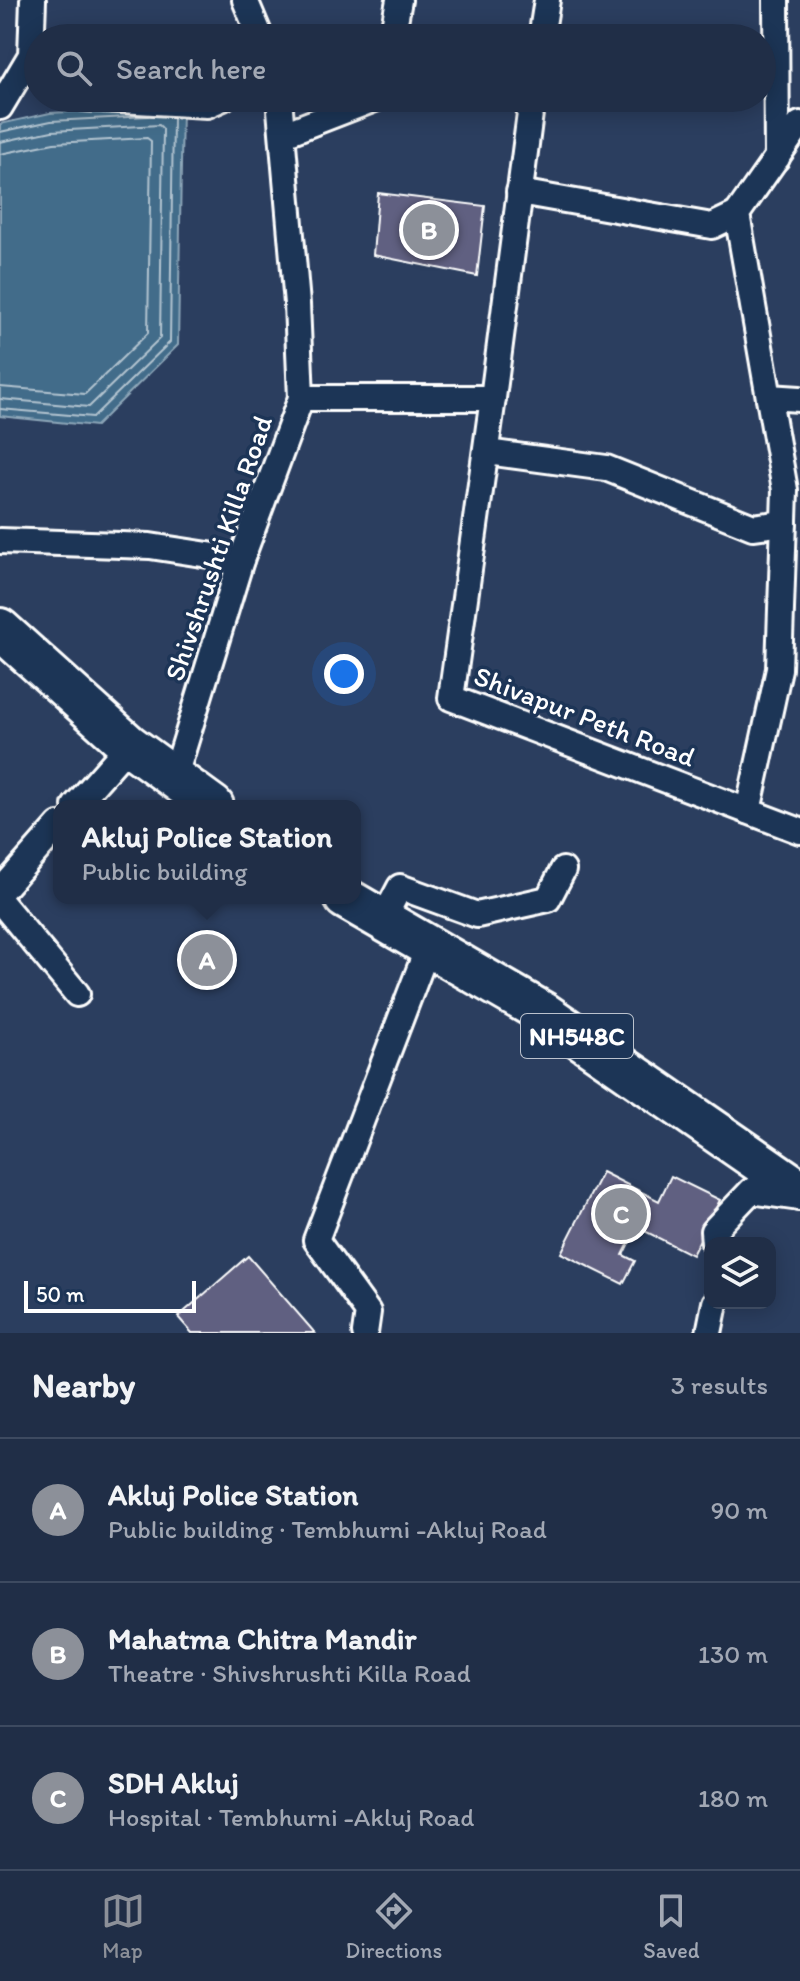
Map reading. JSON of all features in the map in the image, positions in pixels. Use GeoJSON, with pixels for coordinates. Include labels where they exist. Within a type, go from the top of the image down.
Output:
{"type":"FeatureCollection","features":[{"type":"Feature","properties":{"kind":"highway"},"geometry":{"type":"LineString","coordinates":[[0,629],[129,745],[204,800]]}},
{"type":"Feature","properties":{"kind":"highway","name":"NH548C"},"geometry":{"type":"LineString","coordinates":[[355,904],[544,1013],[800,1190]]}},
{"type":"Feature","properties":{"kind":"street"},"geometry":{"type":"LineString","coordinates":[[32,24],[33,0]]}},
{"type":"Feature","properties":{"kind":"street"},"geometry":{"type":"LineString","coordinates":[[245,0],[255,24]]}},
{"type":"Feature","properties":{"kind":"street"},"geometry":{"type":"LineString","coordinates":[[395,24],[399,0]]}},
{"type":"Feature","properties":{"kind":"street"},"geometry":{"type":"LineString","coordinates":[[543,24],[547,0]]}},
{"type":"Feature","properties":{"kind":"street"},"geometry":{"type":"LineString","coordinates":[[776,0],[777,158]]}},
{"type":"Feature","properties":{"kind":"street"},"geometry":{"type":"LineString","coordinates":[[0,107],[24,84]]}},
{"type":"Feature","properties":{"kind":"street"},"geometry":{"type":"LineString","coordinates":[[281,112],[297,304],[301,398]]}},
{"type":"Feature","properties":{"kind":"street"},"geometry":{"type":"LineString","coordinates":[[284,134],[341,112]]}},
{"type":"Feature","properties":{"kind":"street"},"geometry":{"type":"LineString","coordinates":[[493,398],[530,112]]}},
{"type":"Feature","properties":{"kind":"street"},"geometry":{"type":"LineString","coordinates":[[519,192],[712,226],[737,214],[800,124]]}},
{"type":"Feature","properties":{"kind":"street"},"geometry":{"type":"LineString","coordinates":[[737,214],[785,490],[779,669],[748,811]]}},
{"type":"Feature","properties":{"kind":"street"},"geometry":{"type":"LineString","coordinates":[[769,397],[800,399]]}},
{"type":"Feature","properties":{"kind":"street","name":"Shivshrushti Killa Road"},"geometry":{"type":"LineString","coordinates":[[174,779],[241,560],[301,398],[493,398]]}},
{"type":"Feature","properties":{"kind":"street","name":"Shivapur Peth Road"},"geometry":{"type":"LineString","coordinates":[[493,398],[451,698],[800,831]]}},
{"type":"Feature","properties":{"kind":"street"},"geometry":{"type":"LineString","coordinates":[[487,452],[606,468],[753,527],[784,523]]}},
{"type":"Feature","properties":{"kind":"street"},"geometry":{"type":"LineString","coordinates":[[0,541],[150,546],[241,560]]}},
{"type":"Feature","properties":{"kind":"street"},"geometry":{"type":"LineString","coordinates":[[80,800],[129,745]]}},
{"type":"Feature","properties":{"kind":"street"},"geometry":{"type":"LineString","coordinates":[[0,892],[53,832]]}},
{"type":"Feature","properties":{"kind":"street"},"geometry":{"type":"LineString","coordinates":[[382,921],[400,887],[477,915],[548,899],[563,870]]}},
{"type":"Feature","properties":{"kind":"street"},"geometry":{"type":"LineString","coordinates":[[0,901],[77,994]]}},
{"type":"Feature","properties":{"kind":"street"},"geometry":{"type":"LineString","coordinates":[[365,1333],[368,1312],[316,1240],[428,947]]}},
{"type":"Feature","properties":{"kind":"street"},"geometry":{"type":"LineString","coordinates":[[714,1237],[713,1231],[751,1191],[800,1198]]}},
{"type":"Feature","properties":{"kind":"street"},"geometry":{"type":"LineString","coordinates":[[709,1333],[714,1309]]}},
{"type":"Feature","properties":{"kind":"water"},"geometry":{"type":"Polygon","coordinates":[[[182,112],[178,345],[96,426],[0,416],[0,124],[50,113],[182,112]]]}},
{"type":"Feature","properties":{"kind":"building"},"geometry":{"type":"Polygon","coordinates":[[[378,193],[485,206],[477,276],[373,255],[378,193]]]}},
{"type":"Feature","properties":{"kind":"building"},"geometry":{"type":"Polygon","coordinates":[[[602,1172],[659,1201],[671,1176],[720,1200],[692,1255],[637,1227],[623,1255],[635,1261],[623,1284],[561,1253],[602,1172]]]}},
{"type":"Feature","properties":{"kind":"building"},"geometry":{"type":"Polygon","coordinates":[[[248,1256],[315,1333],[192,1333],[178,1317],[248,1256]]]}},
{"type":"Feature","properties":{"kind":"place","name":"Mahatma Chitra Mandir"},"geometry":{"type":"Point","coordinates":[429,230]}},
{"type":"Feature","properties":{"kind":"place","name":"Akluj Police Station"},"geometry":{"type":"Point","coordinates":[207,960]}},
{"type":"Feature","properties":{"kind":"place","name":"SDH Akluj"},"geometry":{"type":"Point","coordinates":[621,1214]}}]}
